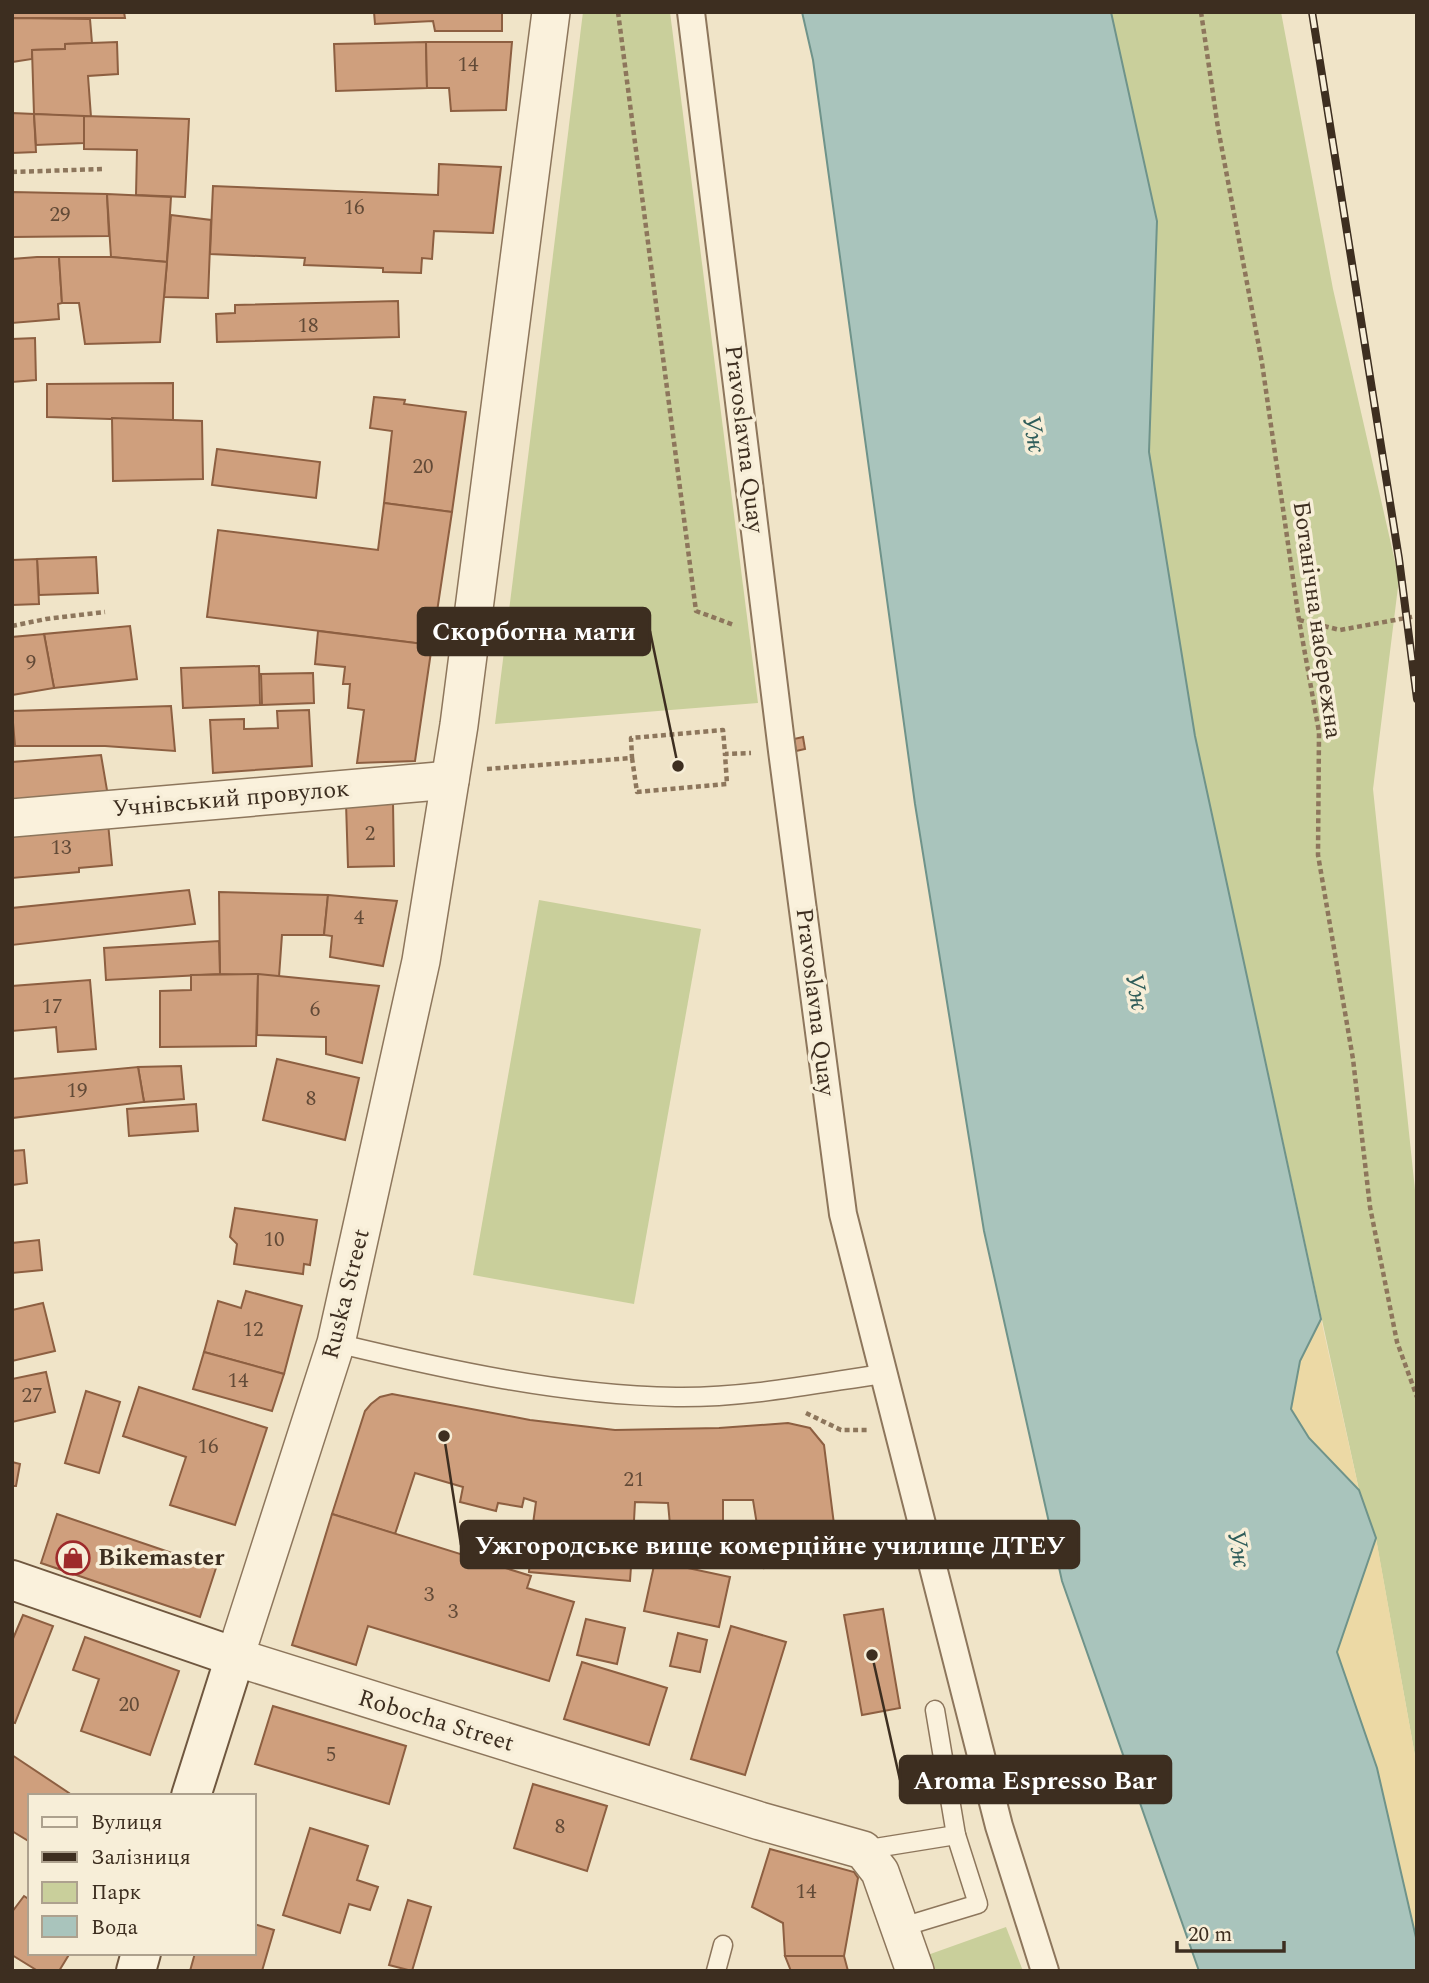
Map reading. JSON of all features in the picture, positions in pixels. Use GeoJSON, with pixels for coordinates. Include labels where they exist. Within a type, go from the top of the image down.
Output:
{"type":"FeatureCollection","features":[{"type":"Feature","properties":{"kind":"main road","name":"Robocha Street"},"geometry":{"type":"LineString","coordinates":[[12,1580],[234,1657]]}},
{"type":"Feature","properties":{"kind":"main road","name":"Ruska Street"},"geometry":{"type":"LineString","coordinates":[[192,1794],[234,1657]]}},
{"type":"Feature","properties":{"kind":"street"},"geometry":{"type":"LineString","coordinates":[[450,776],[551,12]]}},
{"type":"Feature","properties":{"kind":"street","name":"Pravoslavna Quay"},"geometry":{"type":"LineString","coordinates":[[691,12],[782,751],[843,1214],[999,1826],[1045,1971]]}},
{"type":"Feature","properties":{"kind":"street","name":"Учнівський провулок"},"geometry":{"type":"LineString","coordinates":[[12,818],[450,776]]}},
{"type":"Feature","properties":{"kind":"street","name":"Ruska Street"},"geometry":{"type":"LineString","coordinates":[[234,1657],[336,1343],[421,961],[450,776]]}},
{"type":"Feature","properties":{"kind":"street","name":"Robocha Street"},"geometry":{"type":"LineString","coordinates":[[234,1657],[760,1821],[863,1850]]}},
{"type":"Feature","properties":{"kind":"street"},"geometry":{"type":"LineString","coordinates":[[863,1850],[880,1872],[915,1971]]}},
{"type":"Feature","properties":{"kind":"lane"},"geometry":{"type":"LineString","coordinates":[[336,1343],[434,1366],[558,1389],[677,1397],[759,1392],[882,1374]]}},
{"type":"Feature","properties":{"kind":"lane"},"geometry":{"type":"LineString","coordinates":[[899,1928],[978,1904],[956,1835],[935,1710]]}},
{"type":"Feature","properties":{"kind":"lane"},"geometry":{"type":"LineString","coordinates":[[863,1850],[956,1835]]}},
{"type":"Feature","properties":{"kind":"lane"},"geometry":{"type":"LineString","coordinates":[[716,1971],[723,1945]]}},
{"type":"Feature","properties":{"kind":"path"},"geometry":{"type":"LineString","coordinates":[[618,12],[696,611]]}},
{"type":"Feature","properties":{"kind":"path","name":"Ботанічна набережна"},"geometry":{"type":"LineString","coordinates":[[1201,12],[1218,128],[1262,363],[1299,620],[1319,732],[1318,855],[1353,1059],[1370,1207],[1397,1342],[1417,1397]]}},
{"type":"Feature","properties":{"kind":"path"},"geometry":{"type":"LineString","coordinates":[[12,172],[103,169]]}},
{"type":"Feature","properties":{"kind":"path"},"geometry":{"type":"LineString","coordinates":[[12,626],[105,612]]}},
{"type":"Feature","properties":{"kind":"path"},"geometry":{"type":"LineString","coordinates":[[1299,620],[1340,630],[1417,616]]}},
{"type":"Feature","properties":{"kind":"path"},"geometry":{"type":"LineString","coordinates":[[723,730],[724,754],[727,784],[637,792],[631,738],[723,730]]}},
{"type":"Feature","properties":{"kind":"path"},"geometry":{"type":"LineString","coordinates":[[724,754],[782,751]]}},
{"type":"Feature","properties":{"kind":"path"},"geometry":{"type":"LineString","coordinates":[[450,776],[632,758]]}},
{"type":"Feature","properties":{"kind":"path"},"geometry":{"type":"LineString","coordinates":[[826,1424],[841,1430],[896,1428]]}},
{"type":"Feature","properties":{"kind":"green space"},"geometry":{"type":"Polygon","coordinates":[[[583,12],[670,12],[758,703],[495,724],[583,12]]]}},
{"type":"Feature","properties":{"kind":"green space"},"geometry":{"type":"Polygon","coordinates":[[[1111,12],[1281,12],[1333,289],[1399,579],[1373,789],[1417,1209],[1417,1767],[1376,1539],[1359,1490],[1195,736],[1149,452],[1157,221],[1111,12]]]}},
{"type":"Feature","properties":{"kind":"green space"},"geometry":{"type":"Polygon","coordinates":[[[539,900],[701,929],[634,1304],[473,1275],[539,900]]]}},
{"type":"Feature","properties":{"kind":"green space"},"geometry":{"type":"Polygon","coordinates":[[[1006,1927],[1023,1971],[927,1971],[922,1957],[1006,1927]]]}},
{"type":"Feature","properties":{"kind":"sand"},"geometry":{"type":"Polygon","coordinates":[[[1321,1319],[1359,1490],[1309,1438],[1291,1409],[1300,1361],[1321,1319]]]}},
{"type":"Feature","properties":{"kind":"sand"},"geometry":{"type":"Polygon","coordinates":[[[1376,1538],[1417,1767],[1417,1942],[1377,1768],[1337,1652],[1376,1538]]]}},
{"type":"Feature","properties":{"kind":"water","name":"Уж"},"geometry":{"type":"Polygon","coordinates":[[[802,12],[1111,12],[1157,221],[1149,452],[1195,736],[1321,1319],[1300,1361],[1291,1409],[1309,1438],[1359,1490],[1376,1538],[1337,1652],[1377,1768],[1417,1942],[1417,1971],[1199,1971],[1062,1581],[984,1231],[915,804],[813,60],[802,12]]]}},
{"type":"Feature","properties":{"kind":"building"},"geometry":{"type":"Polygon","coordinates":[[[12,12],[124,12],[125,18],[12,18],[12,12]]]}},
{"type":"Feature","properties":{"kind":"building"},"geometry":{"type":"Polygon","coordinates":[[[374,12],[502,12],[502,31],[435,31],[433,21],[375,24],[374,12]]]}},
{"type":"Feature","properties":{"kind":"building"},"geometry":{"type":"Polygon","coordinates":[[[12,18],[90,19],[92,43],[65,44],[65,49],[32,50],[32,59],[12,62],[12,18]]]}},
{"type":"Feature","properties":{"kind":"building"},"geometry":{"type":"Polygon","coordinates":[[[117,42],[118,74],[88,76],[91,117],[34,114],[32,50],[65,49],[65,44],[117,42]]]}},
{"type":"Feature","properties":{"kind":"building"},"geometry":{"type":"Polygon","coordinates":[[[426,42],[427,88],[336,91],[334,44],[426,42]]]}},
{"type":"Feature","properties":{"kind":"building"},"geometry":{"type":"Polygon","coordinates":[[[426,42],[512,42],[506,110],[451,111],[449,88],[427,88],[426,42]]]}},
{"type":"Feature","properties":{"kind":"building"},"geometry":{"type":"Polygon","coordinates":[[[12,113],[34,114],[36,152],[12,153],[12,113]]]}},
{"type":"Feature","properties":{"kind":"building"},"geometry":{"type":"Polygon","coordinates":[[[34,114],[84,116],[84,143],[36,145],[34,114]]]}},
{"type":"Feature","properties":{"kind":"building"},"geometry":{"type":"Polygon","coordinates":[[[84,116],[189,119],[185,197],[136,195],[137,150],[84,149],[84,116]]]}},
{"type":"Feature","properties":{"kind":"building"},"geometry":{"type":"Polygon","coordinates":[[[439,164],[501,167],[493,233],[434,231],[432,259],[422,258],[421,273],[383,272],[383,268],[304,265],[305,258],[210,254],[213,186],[438,195],[439,164]]]}},
{"type":"Feature","properties":{"kind":"building"},"geometry":{"type":"Polygon","coordinates":[[[12,192],[107,194],[109,236],[12,237],[12,192]]]}},
{"type":"Feature","properties":{"kind":"building"},"geometry":{"type":"Polygon","coordinates":[[[107,194],[171,197],[167,262],[111,257],[107,194]]]}},
{"type":"Feature","properties":{"kind":"building"},"geometry":{"type":"Polygon","coordinates":[[[171,215],[211,220],[208,298],[164,297],[171,215]]]}},
{"type":"Feature","properties":{"kind":"building"},"geometry":{"type":"Polygon","coordinates":[[[59,257],[62,303],[58,304],[59,319],[12,323],[12,259],[59,257]]]}},
{"type":"Feature","properties":{"kind":"building"},"geometry":{"type":"Polygon","coordinates":[[[59,257],[111,257],[167,262],[160,342],[85,344],[79,303],[62,303],[59,257]]]}},
{"type":"Feature","properties":{"kind":"building"},"geometry":{"type":"Polygon","coordinates":[[[398,301],[399,337],[217,342],[216,314],[235,313],[235,305],[398,301]]]}},
{"type":"Feature","properties":{"kind":"building"},"geometry":{"type":"Polygon","coordinates":[[[35,338],[36,380],[12,382],[12,339],[35,338]]]}},
{"type":"Feature","properties":{"kind":"building"},"geometry":{"type":"Polygon","coordinates":[[[173,383],[173,421],[47,417],[47,384],[173,383]]]}},
{"type":"Feature","properties":{"kind":"building"},"geometry":{"type":"Polygon","coordinates":[[[374,397],[466,412],[452,512],[384,503],[392,431],[370,428],[374,397]]]}},
{"type":"Feature","properties":{"kind":"building"},"geometry":{"type":"Polygon","coordinates":[[[112,418],[202,421],[203,479],[113,481],[112,418]]]}},
{"type":"Feature","properties":{"kind":"building"},"geometry":{"type":"Polygon","coordinates":[[[217,449],[320,462],[316,498],[212,485],[217,449]]]}},
{"type":"Feature","properties":{"kind":"building"},"geometry":{"type":"Polygon","coordinates":[[[384,503],[452,512],[432,645],[207,617],[218,530],[378,550],[384,503]]]}},
{"type":"Feature","properties":{"kind":"building"},"geometry":{"type":"Polygon","coordinates":[[[96,557],[98,593],[39,595],[37,559],[96,557]]]}},
{"type":"Feature","properties":{"kind":"building"},"geometry":{"type":"Polygon","coordinates":[[[37,559],[39,604],[12,605],[12,560],[37,559]]]}},
{"type":"Feature","properties":{"kind":"building"},"geometry":{"type":"Polygon","coordinates":[[[130,626],[137,679],[54,688],[44,634],[130,626]]]}},
{"type":"Feature","properties":{"kind":"building"},"geometry":{"type":"Polygon","coordinates":[[[318,631],[432,645],[415,761],[357,763],[364,710],[348,708],[350,684],[343,684],[345,667],[315,664],[318,631]]]}},
{"type":"Feature","properties":{"kind":"building"},"geometry":{"type":"Polygon","coordinates":[[[44,634],[54,688],[12,695],[12,637],[44,634]]]}},
{"type":"Feature","properties":{"kind":"building"},"geometry":{"type":"Polygon","coordinates":[[[259,666],[260,705],[183,708],[181,668],[259,666]]]}},
{"type":"Feature","properties":{"kind":"building"},"geometry":{"type":"Polygon","coordinates":[[[313,673],[314,703],[262,705],[261,674],[313,673]]]}},
{"type":"Feature","properties":{"kind":"building"},"geometry":{"type":"Polygon","coordinates":[[[171,706],[175,751],[105,746],[15,746],[12,711],[171,706]]]}},
{"type":"Feature","properties":{"kind":"building"},"geometry":{"type":"Polygon","coordinates":[[[309,710],[312,766],[213,773],[210,720],[244,719],[244,729],[278,728],[277,711],[309,710]]]}},
{"type":"Feature","properties":{"kind":"building"},"geometry":{"type":"Polygon","coordinates":[[[803,737],[805,749],[796,751],[794,739],[803,737]]]}},
{"type":"Feature","properties":{"kind":"building"},"geometry":{"type":"Polygon","coordinates":[[[101,755],[108,796],[12,805],[12,762],[101,755]]]}},
{"type":"Feature","properties":{"kind":"building"},"geometry":{"type":"Polygon","coordinates":[[[393,802],[394,866],[348,867],[346,803],[393,802]]]}},
{"type":"Feature","properties":{"kind":"building"},"geometry":{"type":"Polygon","coordinates":[[[108,823],[112,865],[79,868],[79,872],[12,878],[12,832],[108,823]]]}},
{"type":"Feature","properties":{"kind":"building"},"geometry":{"type":"Polygon","coordinates":[[[189,890],[195,924],[12,945],[12,908],[189,890]]]}},
{"type":"Feature","properties":{"kind":"building"},"geometry":{"type":"Polygon","coordinates":[[[219,892],[328,895],[324,935],[282,935],[279,977],[220,974],[219,892]]]}},
{"type":"Feature","properties":{"kind":"building"},"geometry":{"type":"Polygon","coordinates":[[[328,895],[397,901],[383,966],[330,957],[332,936],[324,935],[328,895]]]}},
{"type":"Feature","properties":{"kind":"building"},"geometry":{"type":"Polygon","coordinates":[[[219,941],[220,974],[106,980],[104,948],[219,941]]]}},
{"type":"Feature","properties":{"kind":"building"},"geometry":{"type":"Polygon","coordinates":[[[258,974],[256,1046],[160,1047],[160,991],[191,990],[191,975],[258,974]]]}},
{"type":"Feature","properties":{"kind":"building"},"geometry":{"type":"Polygon","coordinates":[[[258,974],[379,986],[362,1063],[326,1054],[326,1037],[257,1035],[258,974]]]}},
{"type":"Feature","properties":{"kind":"building"},"geometry":{"type":"Polygon","coordinates":[[[90,980],[96,1049],[58,1052],[56,1027],[12,1031],[12,986],[90,980]]]}},
{"type":"Feature","properties":{"kind":"building"},"geometry":{"type":"Polygon","coordinates":[[[277,1059],[359,1078],[345,1140],[263,1120],[277,1059]]]}},
{"type":"Feature","properties":{"kind":"building"},"geometry":{"type":"Polygon","coordinates":[[[181,1066],[184,1099],[144,1102],[138,1067],[181,1066]]]}},
{"type":"Feature","properties":{"kind":"building"},"geometry":{"type":"Polygon","coordinates":[[[138,1067],[144,1102],[12,1118],[12,1079],[138,1067]]]}},
{"type":"Feature","properties":{"kind":"building"},"geometry":{"type":"Polygon","coordinates":[[[196,1104],[198,1131],[129,1136],[127,1109],[196,1104]]]}},
{"type":"Feature","properties":{"kind":"building"},"geometry":{"type":"Polygon","coordinates":[[[24,1150],[27,1183],[12,1185],[12,1151],[24,1150]]]}},
{"type":"Feature","properties":{"kind":"building"},"geometry":{"type":"Polygon","coordinates":[[[235,1208],[317,1220],[310,1265],[304,1264],[303,1274],[234,1264],[237,1244],[230,1237],[235,1208]]]}},
{"type":"Feature","properties":{"kind":"building"},"geometry":{"type":"Polygon","coordinates":[[[39,1240],[42,1270],[12,1273],[12,1243],[39,1240]]]}},
{"type":"Feature","properties":{"kind":"building"},"geometry":{"type":"Polygon","coordinates":[[[246,1291],[302,1306],[284,1374],[204,1352],[218,1301],[241,1308],[246,1291]]]}},
{"type":"Feature","properties":{"kind":"building"},"geometry":{"type":"Polygon","coordinates":[[[43,1303],[55,1351],[12,1361],[12,1310],[43,1303]]]}},
{"type":"Feature","properties":{"kind":"building"},"geometry":{"type":"Polygon","coordinates":[[[204,1352],[284,1374],[272,1411],[193,1389],[204,1352]]]}},
{"type":"Feature","properties":{"kind":"building"},"geometry":{"type":"Polygon","coordinates":[[[46,1372],[55,1412],[12,1422],[12,1379],[46,1372]]]}},
{"type":"Feature","properties":{"kind":"building"},"geometry":{"type":"Polygon","coordinates":[[[139,1387],[267,1428],[235,1525],[170,1505],[186,1457],[123,1436],[139,1387]]]}},
{"type":"Feature","properties":{"kind":"building"},"geometry":{"type":"Polygon","coordinates":[[[86,1391],[120,1402],[99,1473],[65,1463],[86,1391]]]}},
{"type":"Feature","properties":{"kind":"building"},"geometry":{"type":"Polygon","coordinates":[[[392,1394],[530,1420],[615,1430],[719,1428],[788,1423],[810,1428],[824,1445],[838,1556],[764,1568],[753,1500],[723,1500],[723,1525],[670,1525],[668,1503],[635,1502],[633,1539],[532,1531],[536,1502],[524,1498],[522,1507],[498,1503],[496,1511],[460,1502],[463,1487],[415,1473],[395,1534],[332,1514],[365,1411],[380,1397],[392,1394]]]}},
{"type":"Feature","properties":{"kind":"building"},"geometry":{"type":"Polygon","coordinates":[[[12,1462],[20,1464],[16,1486],[12,1486],[12,1462]]]}},
{"type":"Feature","properties":{"kind":"building"},"geometry":{"type":"Polygon","coordinates":[[[57,1514],[216,1568],[200,1617],[41,1563],[57,1514]]]}},
{"type":"Feature","properties":{"kind":"building"},"geometry":{"type":"Polygon","coordinates":[[[332,1514],[531,1576],[527,1588],[574,1602],[549,1681],[368,1626],[356,1665],[292,1645],[332,1514]]]}},
{"type":"Feature","properties":{"kind":"building"},"geometry":{"type":"Polygon","coordinates":[[[532,1531],[633,1539],[630,1581],[529,1572],[532,1531]]]}},
{"type":"Feature","properties":{"kind":"building"},"geometry":{"type":"Polygon","coordinates":[[[655,1561],[730,1577],[719,1627],[644,1611],[655,1561]]]}},
{"type":"Feature","properties":{"kind":"building"},"geometry":{"type":"Polygon","coordinates":[[[883,1609],[900,1708],[862,1715],[844,1615],[883,1609]]]}},
{"type":"Feature","properties":{"kind":"building"},"geometry":{"type":"Polygon","coordinates":[[[23,1615],[53,1626],[15,1723],[12,1722],[12,1641],[23,1615]]]}},
{"type":"Feature","properties":{"kind":"building"},"geometry":{"type":"Polygon","coordinates":[[[586,1619],[625,1628],[617,1664],[577,1655],[586,1619]]]}},
{"type":"Feature","properties":{"kind":"building"},"geometry":{"type":"Polygon","coordinates":[[[731,1626],[786,1642],[745,1775],[691,1759],[731,1626]]]}},
{"type":"Feature","properties":{"kind":"building"},"geometry":{"type":"Polygon","coordinates":[[[678,1633],[707,1640],[700,1672],[670,1666],[678,1633]]]}},
{"type":"Feature","properties":{"kind":"building"},"geometry":{"type":"Polygon","coordinates":[[[85,1637],[179,1671],[150,1755],[81,1731],[99,1679],[73,1670],[85,1637]]]}},
{"type":"Feature","properties":{"kind":"building"},"geometry":{"type":"Polygon","coordinates":[[[582,1662],[667,1688],[649,1745],[564,1719],[582,1662]]]}},
{"type":"Feature","properties":{"kind":"building"},"geometry":{"type":"Polygon","coordinates":[[[273,1706],[406,1746],[389,1804],[255,1764],[273,1706]]]}},
{"type":"Feature","properties":{"kind":"building"},"geometry":{"type":"Polygon","coordinates":[[[12,1755],[69,1793],[28,1794],[28,1841],[12,1831],[12,1755]]]}},
{"type":"Feature","properties":{"kind":"building"},"geometry":{"type":"Polygon","coordinates":[[[533,1784],[607,1806],[587,1871],[514,1848],[533,1784]]]}},
{"type":"Feature","properties":{"kind":"building"},"geometry":{"type":"Polygon","coordinates":[[[310,1828],[368,1846],[357,1880],[378,1887],[370,1910],[349,1904],[340,1933],[283,1915],[310,1828]]]}},
{"type":"Feature","properties":{"kind":"building"},"geometry":{"type":"Polygon","coordinates":[[[770,1849],[854,1872],[858,1878],[844,1956],[785,1956],[783,1923],[752,1907],[770,1849]]]}},
{"type":"Feature","properties":{"kind":"building"},"geometry":{"type":"Polygon","coordinates":[[[24,1896],[28,1899],[28,1955],[69,1955],[59,1971],[38,1971],[12,1955],[12,1912],[24,1896]]]}},
{"type":"Feature","properties":{"kind":"building"},"geometry":{"type":"Polygon","coordinates":[[[408,1900],[431,1907],[412,1971],[389,1965],[408,1900]]]}},
{"type":"Feature","properties":{"kind":"building"},"geometry":{"type":"Polygon","coordinates":[[[256,1925],[274,1930],[262,1971],[190,1971],[194,1955],[256,1955],[256,1925]]]}},
{"type":"Feature","properties":{"kind":"building"},"geometry":{"type":"Polygon","coordinates":[[[785,1956],[844,1956],[848,1971],[791,1971],[785,1956]]]}},
{"type":"Feature","properties":{"kind":"railway"},"geometry":{"type":"LineString","coordinates":[[1312,12],[1399,559],[1417,699]]}},
{"type":"Feature","properties":{"kind":"place","name":"Скорботна мати"},"geometry":{"type":"Point","coordinates":[678,766]}},
{"type":"Feature","properties":{"kind":"place","name":"Ужгородське вище комерційне училище ДТЕУ"},"geometry":{"type":"Point","coordinates":[444,1436]}},
{"type":"Feature","properties":{"kind":"place","name":"Bikemaster"},"geometry":{"type":"Point","coordinates":[73,1558]}},
{"type":"Feature","properties":{"kind":"place","name":"Aroma Espresso Bar"},"geometry":{"type":"Point","coordinates":[872,1655]}}]}
